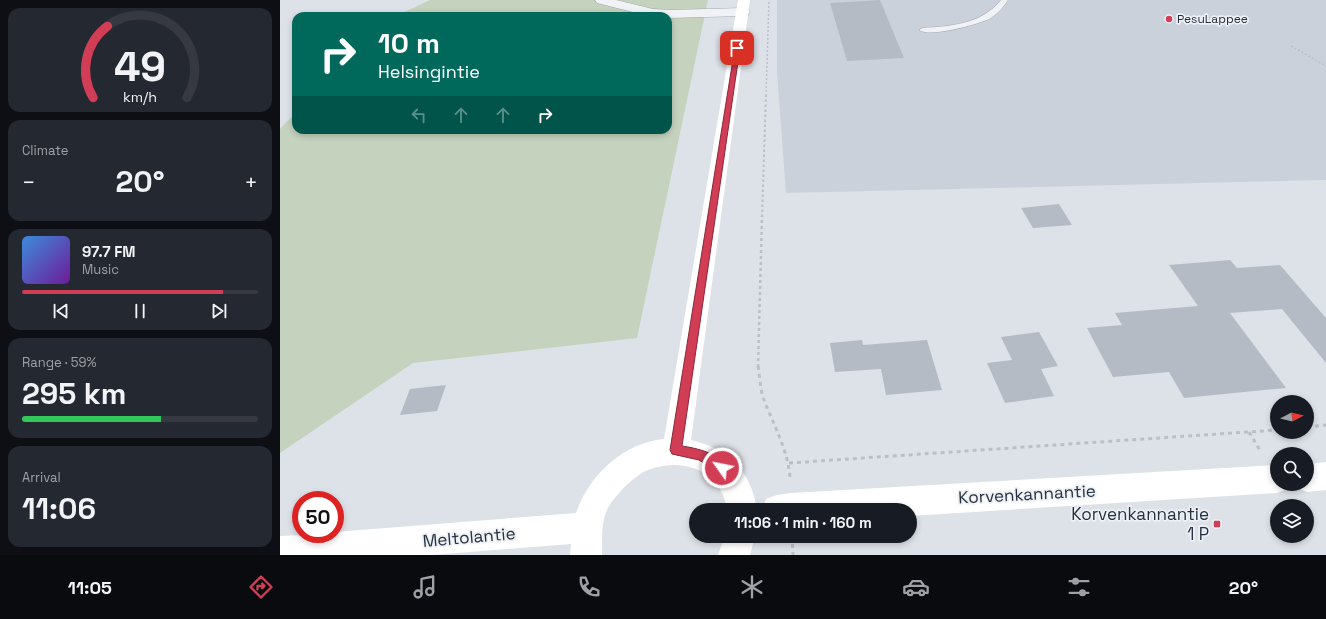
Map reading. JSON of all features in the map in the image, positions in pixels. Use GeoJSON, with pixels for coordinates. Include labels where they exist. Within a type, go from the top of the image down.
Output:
{"type":"FeatureCollection","features":[{"type":"Feature","properties":{"kind":"main road"},"geometry":{"type":"LineString","coordinates":[[676,450],[744,6]]}},
{"type":"Feature","properties":{"kind":"main road"},"geometry":{"type":"LineString","coordinates":[[586,541],[599,496],[620,472],[647,456],[676,450],[701,455],[722,468],[737,489],[740,503]]}},
{"type":"Feature","properties":{"kind":"main road"},"geometry":{"type":"LineString","coordinates":[[1314,477],[1326,476]]}},
{"type":"Feature","properties":{"kind":"main road","name":"Korvenkannantie"},"geometry":{"type":"LineString","coordinates":[[883,503],[1270,479]]}},
{"type":"Feature","properties":{"kind":"main road","name":"Meltolantie"},"geometry":{"type":"LineString","coordinates":[[280,552],[586,541]]}},
{"type":"Feature","properties":{"kind":"main road"},"geometry":{"type":"LineString","coordinates":[[734,555],[738,543]]}},
{"type":"Feature","properties":{"kind":"street"},"geometry":{"type":"LineString","coordinates":[[601,0],[649,12]]}},
{"type":"Feature","properties":{"kind":"street"},"geometry":{"type":"LineString","coordinates":[[672,14],[744,6]]}},
{"type":"Feature","properties":{"kind":"lane"},"geometry":{"type":"LineString","coordinates":[[922,30],[956,28],[990,17],[1005,0]]}},
{"type":"Feature","properties":{"kind":"path"},"geometry":{"type":"LineString","coordinates":[[769,0],[757,361],[763,398],[774,422],[789,463],[785,503]]}},
{"type":"Feature","properties":{"kind":"path"},"geometry":{"type":"LineString","coordinates":[[1291,46],[1326,66]]}},
{"type":"Feature","properties":{"kind":"path"},"geometry":{"type":"LineString","coordinates":[[1314,426],[1326,425]]}},
{"type":"Feature","properties":{"kind":"path"},"geometry":{"type":"LineString","coordinates":[[789,463],[1270,430]]}},
{"type":"Feature","properties":{"kind":"path"},"geometry":{"type":"LineString","coordinates":[[792,543],[793,555]]}},
{"type":"Feature","properties":{"kind":"shaded area"},"geometry":{"type":"Polygon","coordinates":[[[777,0],[1326,0],[1326,180],[786,193],[777,72],[777,0]]]}},
{"type":"Feature","properties":{"kind":"green space"},"geometry":{"type":"Polygon","coordinates":[[[430,0],[708,0],[637,338],[413,363],[280,453],[280,129],[292,116],[292,134],[672,134],[672,12],[404,12],[430,0]]]}},
{"type":"Feature","properties":{"kind":"building"},"geometry":{"type":"Polygon","coordinates":[[[880,0],[904,58],[847,61],[830,3],[880,0]]]}},
{"type":"Feature","properties":{"kind":"building"},"geometry":{"type":"Polygon","coordinates":[[[1059,204],[1072,225],[1033,228],[1021,208],[1059,204]]]}},
{"type":"Feature","properties":{"kind":"building"},"geometry":{"type":"Polygon","coordinates":[[[1230,260],[1237,268],[1280,265],[1326,318],[1326,363],[1282,309],[1230,313],[1286,388],[1184,398],[1169,372],[1113,377],[1087,328],[1122,325],[1115,313],[1198,306],[1169,265],[1230,260]]]}},
{"type":"Feature","properties":{"kind":"building"},"geometry":{"type":"Polygon","coordinates":[[[1039,332],[1058,366],[1041,369],[1054,396],[1005,403],[987,363],[1012,360],[1001,337],[1039,332]]]}},
{"type":"Feature","properties":{"kind":"building"},"geometry":{"type":"Polygon","coordinates":[[[862,340],[863,345],[927,340],[942,390],[886,395],[881,369],[835,372],[830,343],[862,340]]]}},
{"type":"Feature","properties":{"kind":"building"},"geometry":{"type":"Polygon","coordinates":[[[446,385],[437,411],[400,415],[410,389],[446,385]]]}},
{"type":"Feature","properties":{"kind":"place","name":"PesuLappee"},"geometry":{"type":"Point","coordinates":[1169,19]}},
{"type":"Feature","properties":{"kind":"place","name":"Korvenkannantie 1 P"},"geometry":{"type":"Point","coordinates":[1217,524]}},
{"type":"Feature","properties":{"kind":"route"},"geometry":{"type":"LineString","coordinates":[[722,468],[701,455],[676,450],[737,48]]}}]}
